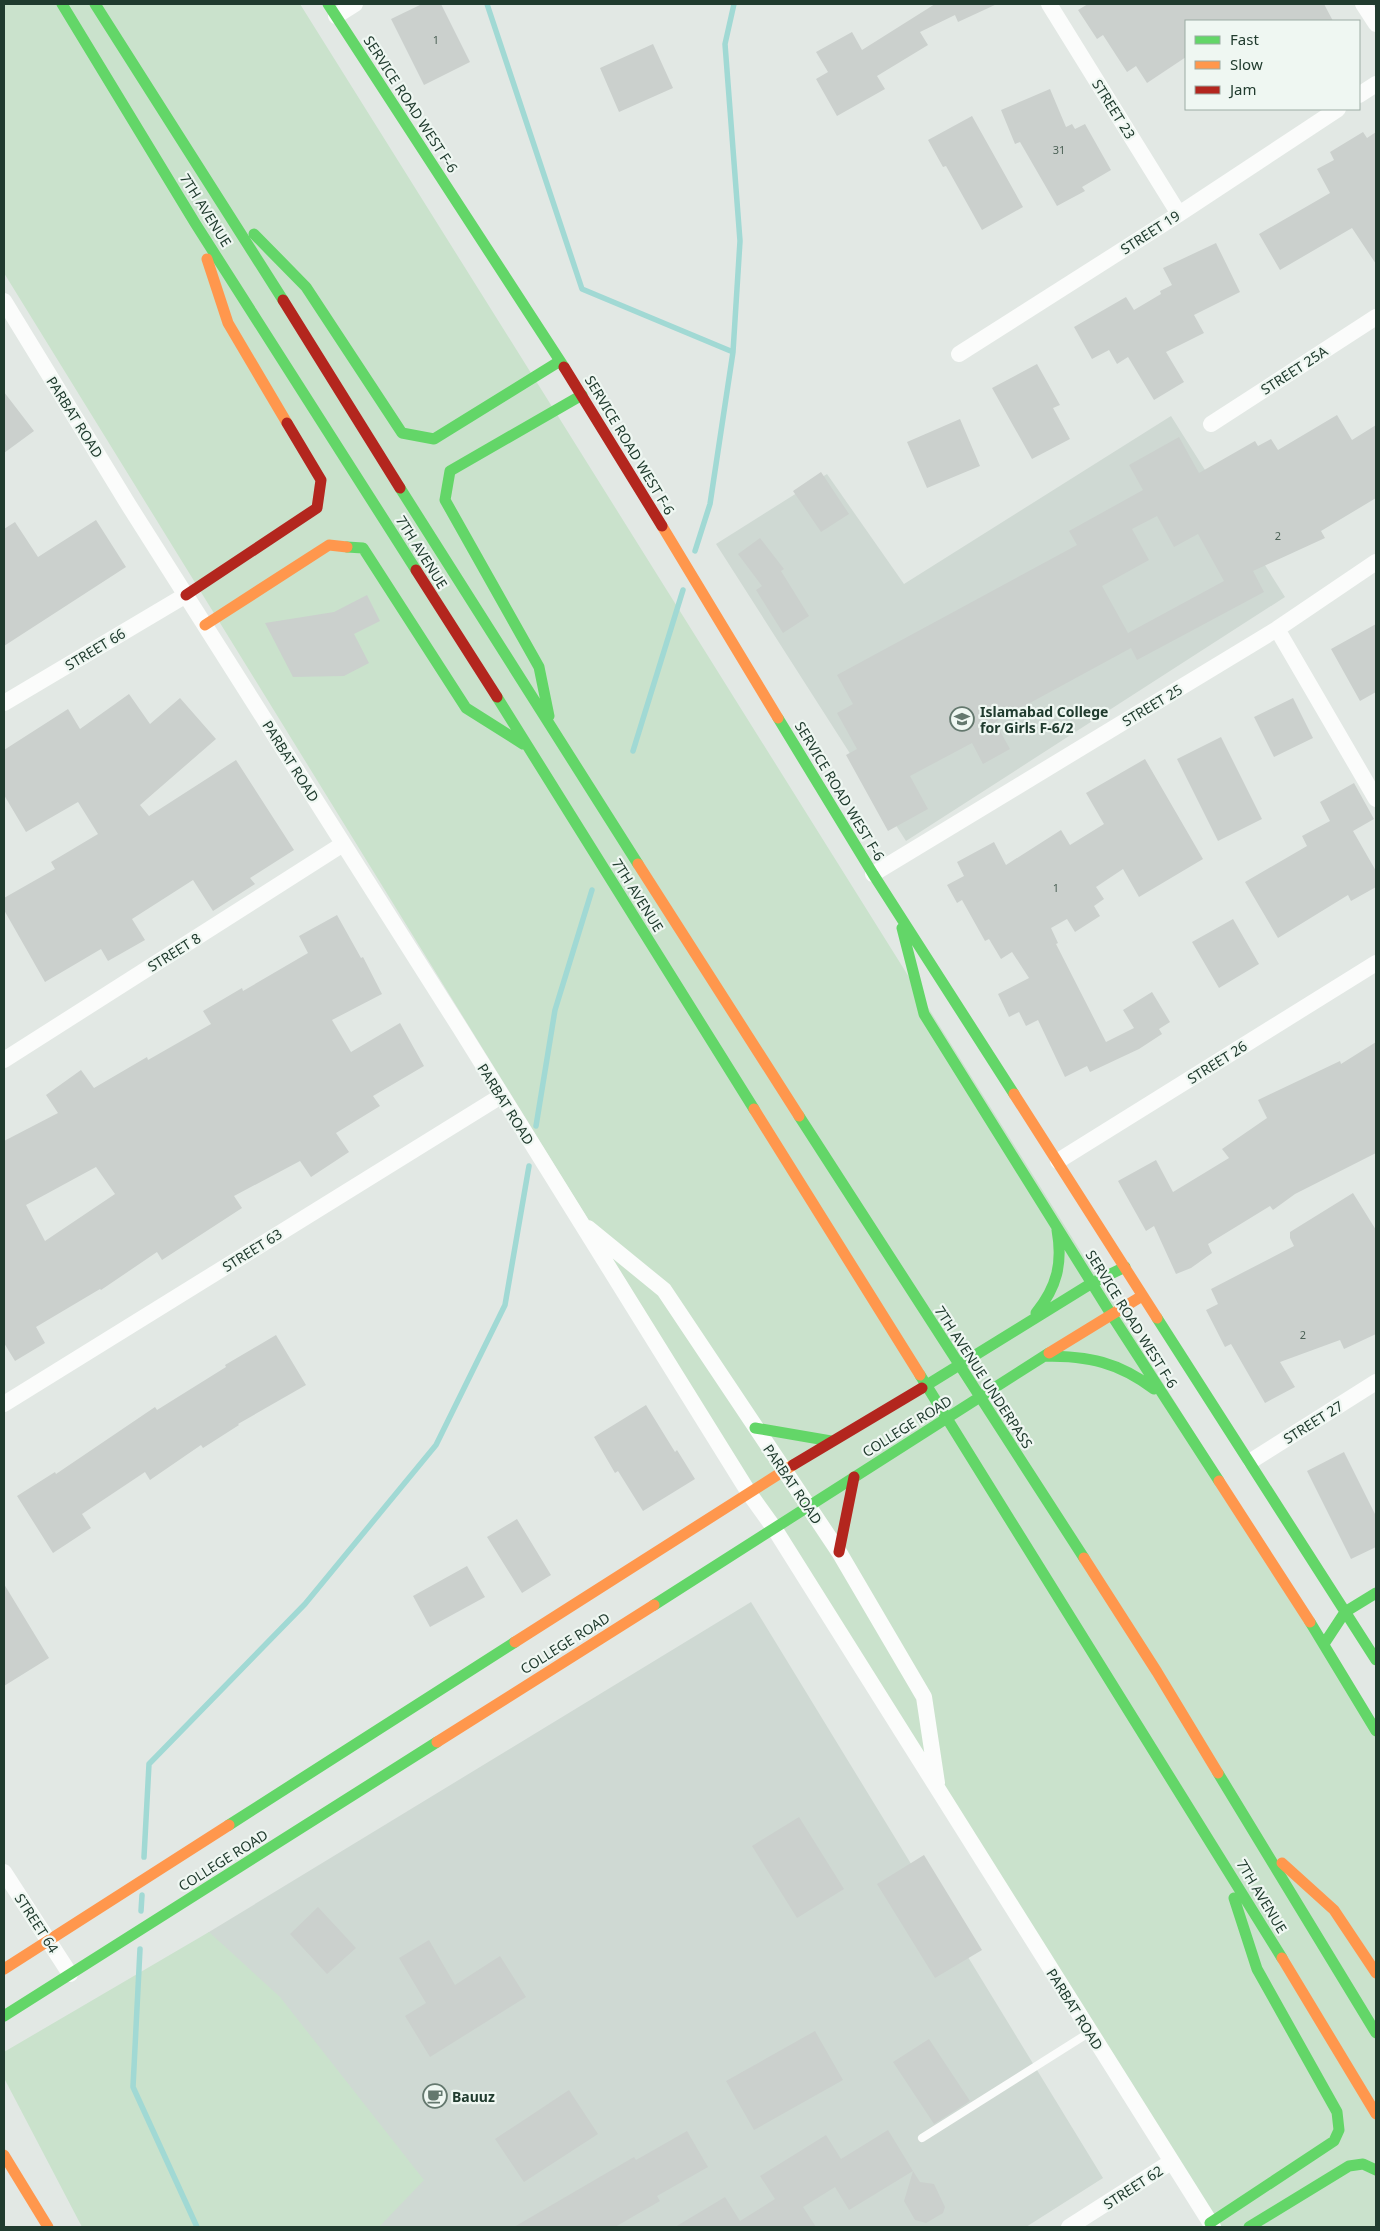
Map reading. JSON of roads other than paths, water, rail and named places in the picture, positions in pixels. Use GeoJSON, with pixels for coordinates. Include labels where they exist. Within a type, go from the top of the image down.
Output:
{"type":"FeatureCollection","features":[{"type":"Feature","properties":{"kind":"main road","name":"7TH AVENUE"},"geometry":{"type":"LineString","coordinates":[[62,4],[195,223],[528,746],[1219,1854],[1376,2114]]}},
{"type":"Feature","properties":{"kind":"main road","name":"7TH AVENUE"},"geometry":{"type":"LineString","coordinates":[[95,4],[221,201],[552,730],[787,1097]]}},
{"type":"Feature","properties":{"kind":"main road","name":"SERVICE ROAD WEST F-6"},"geometry":{"type":"LineString","coordinates":[[330,8],[582,395],[873,874],[1058,1161],[1142,1296],[1251,1461],[1345,1612],[1372,1641],[1376,1660]]}},
{"type":"Feature","properties":{"kind":"main road"},"geometry":{"type":"LineString","coordinates":[[221,201],[306,287],[402,433],[434,439],[560,361]]}},
{"type":"Feature","properties":{"kind":"main road"},"geometry":{"type":"LineString","coordinates":[[186,595],[317,508],[321,480],[228,323],[195,223]]}},
{"type":"Feature","properties":{"kind":"main road"},"geometry":{"type":"LineString","coordinates":[[552,730],[539,667],[445,500],[450,470],[582,395]]}},
{"type":"Feature","properties":{"kind":"main road"},"geometry":{"type":"LineString","coordinates":[[205,626],[329,545],[363,548],[466,708],[528,746]]}},
{"type":"Feature","properties":{"kind":"main road","name":"SERVICE ROAD WEST F-6"},"geometry":{"type":"LineString","coordinates":[[896,908],[924,1014],[1056,1223],[1162,1396],[1324,1644],[1376,1730]]}},
{"type":"Feature","properties":{"kind":"main road","name":"7TH AVENUE UNDERPASS"},"geometry":{"type":"LineString","coordinates":[[787,1097],[1157,1672]]}},
{"type":"Feature","properties":{"kind":"main road"},"geometry":{"type":"LineString","coordinates":[[1029,1322],[1047,1301],[1058,1276],[1061,1249],[1056,1223]]}},
{"type":"Feature","properties":{"kind":"main road","name":"COLLEGE ROAD"},"geometry":{"type":"LineString","coordinates":[[4,1969],[784,1470],[979,1355],[1092,1283],[1125,1267]]}},
{"type":"Feature","properties":{"kind":"main road","name":"COLLEGE ROAD"},"geometry":{"type":"LineString","coordinates":[[4,2016],[1000,1386],[1044,1356],[1142,1296]]}},
{"type":"Feature","properties":{"kind":"main road"},"geometry":{"type":"LineString","coordinates":[[1044,1356],[1076,1355],[1108,1362],[1137,1376],[1162,1396]]}},
{"type":"Feature","properties":{"kind":"main road"},"geometry":{"type":"LineString","coordinates":[[755,1428],[831,1441]]}},
{"type":"Feature","properties":{"kind":"main road"},"geometry":{"type":"LineString","coordinates":[[840,1552],[854,1477]]}},
{"type":"Feature","properties":{"kind":"main road"},"geometry":{"type":"LineString","coordinates":[[1324,1644],[1345,1612],[1376,1593]]}},
{"type":"Feature","properties":{"kind":"main road"},"geometry":{"type":"LineString","coordinates":[[1324,1644],[1372,1641]]}},
{"type":"Feature","properties":{"kind":"main road","name":"7TH AVENUE"},"geometry":{"type":"LineString","coordinates":[[1157,1672],[1376,2033]]}},
{"type":"Feature","properties":{"kind":"main road"},"geometry":{"type":"LineString","coordinates":[[1261,1844],[1334,1910],[1376,1973]]}},
{"type":"Feature","properties":{"kind":"main road"},"geometry":{"type":"LineString","coordinates":[[1211,2225],[1334,2140],[1339,2130],[1337,2112],[1257,1969],[1219,1854]]}},
{"type":"Feature","properties":{"kind":"main road"},"geometry":{"type":"LineString","coordinates":[[4,2155],[48,2227]]}},
{"type":"Feature","properties":{"kind":"main road"},"geometry":{"type":"LineString","coordinates":[[1250,2227],[1349,2166],[1357,2163],[1369,2165],[1376,2170]]}},
{"type":"Feature","properties":{"kind":"street"},"geometry":{"type":"LineString","coordinates":[[330,8],[355,4]]}},
{"type":"Feature","properties":{"kind":"street","name":"STREET 23"},"geometry":{"type":"LineString","coordinates":[[1049,4],[1179,214]]}},
{"type":"Feature","properties":{"kind":"street"},"geometry":{"type":"LineString","coordinates":[[1363,4],[1376,24]]}},
{"type":"Feature","properties":{"kind":"street"},"geometry":{"type":"LineString","coordinates":[[1360,94],[1376,84]]}},
{"type":"Feature","properties":{"kind":"street","name":"STREET 19"},"geometry":{"type":"LineString","coordinates":[[959,354],[1179,214],[1336,110]]}},
{"type":"Feature","properties":{"kind":"street","name":"PARBAT ROAD"},"geometry":{"type":"LineString","coordinates":[[4,304],[1211,2225]]}},
{"type":"Feature","properties":{"kind":"street","name":"STREET 25A"},"geometry":{"type":"LineString","coordinates":[[1211,424],[1376,317]]}},
{"type":"Feature","properties":{"kind":"street","name":"STREET 25"},"geometry":{"type":"LineString","coordinates":[[873,874],[1277,629],[1376,562]]}},
{"type":"Feature","properties":{"kind":"street","name":"STREET 66"},"geometry":{"type":"LineString","coordinates":[[4,703],[186,595]]}},
{"type":"Feature","properties":{"kind":"street"},"geometry":{"type":"LineString","coordinates":[[1277,629],[1376,799]]}},
{"type":"Feature","properties":{"kind":"street","name":"STREET 8"},"geometry":{"type":"LineString","coordinates":[[4,1060],[343,844]]}},
{"type":"Feature","properties":{"kind":"street","name":"STREET 26"},"geometry":{"type":"LineString","coordinates":[[1058,1161],[1376,963]]}},
{"type":"Feature","properties":{"kind":"street","name":"STREET 63"},"geometry":{"type":"LineString","coordinates":[[4,1404],[501,1096]]}},
{"type":"Feature","properties":{"kind":"street","name":"PARBAT ROAD"},"geometry":{"type":"LineString","coordinates":[[578,1220],[664,1290],[840,1552],[924,1697],[938,1790]]}},
{"type":"Feature","properties":{"kind":"street","name":"STREET 27"},"geometry":{"type":"LineString","coordinates":[[1251,1461],[1376,1382]]}},
{"type":"Feature","properties":{"kind":"street","name":"STREET 64"},"geometry":{"type":"LineString","coordinates":[[4,1872],[70,1974]]}},
{"type":"Feature","properties":{"kind":"street","name":"STREET 62"},"geometry":{"type":"LineString","coordinates":[[1070,2227],[1172,2162]]}},
{"type":"Feature","properties":{"kind":"lane"},"geometry":{"type":"LineString","coordinates":[[922,2138],[1090,2032]]}},
{"type":"Feature","properties":{"kind":"waterway"},"geometry":{"type":"LineString","coordinates":[[487,4],[582,289],[733,352],[710,504],[695,551]]}},
{"type":"Feature","properties":{"kind":"waterway"},"geometry":{"type":"LineString","coordinates":[[733,352],[740,241],[725,44],[734,4]]}},
{"type":"Feature","properties":{"kind":"waterway"},"geometry":{"type":"LineString","coordinates":[[633,751],[683,590]]}},
{"type":"Feature","properties":{"kind":"waterway"},"geometry":{"type":"LineString","coordinates":[[536,1126],[555,1010],[592,890]]}},
{"type":"Feature","properties":{"kind":"waterway"},"geometry":{"type":"LineString","coordinates":[[144,1857],[149,1764],[305,1604],[436,1445],[505,1305],[529,1166]]}},
{"type":"Feature","properties":{"kind":"waterway"},"geometry":{"type":"LineString","coordinates":[[141,1911],[142,1895]]}},
{"type":"Feature","properties":{"kind":"waterway"},"geometry":{"type":"LineString","coordinates":[[140,1949],[133,2087],[197,2227]]}},
{"type":"Feature","properties":{"kind":"place","name":"Islamabad College for Girls F-6/2"},"geometry":{"type":"Point","coordinates":[962,719]}},
{"type":"Feature","properties":{"kind":"place","name":"Bauuz"},"geometry":{"type":"Point","coordinates":[435,2096]}}]}
